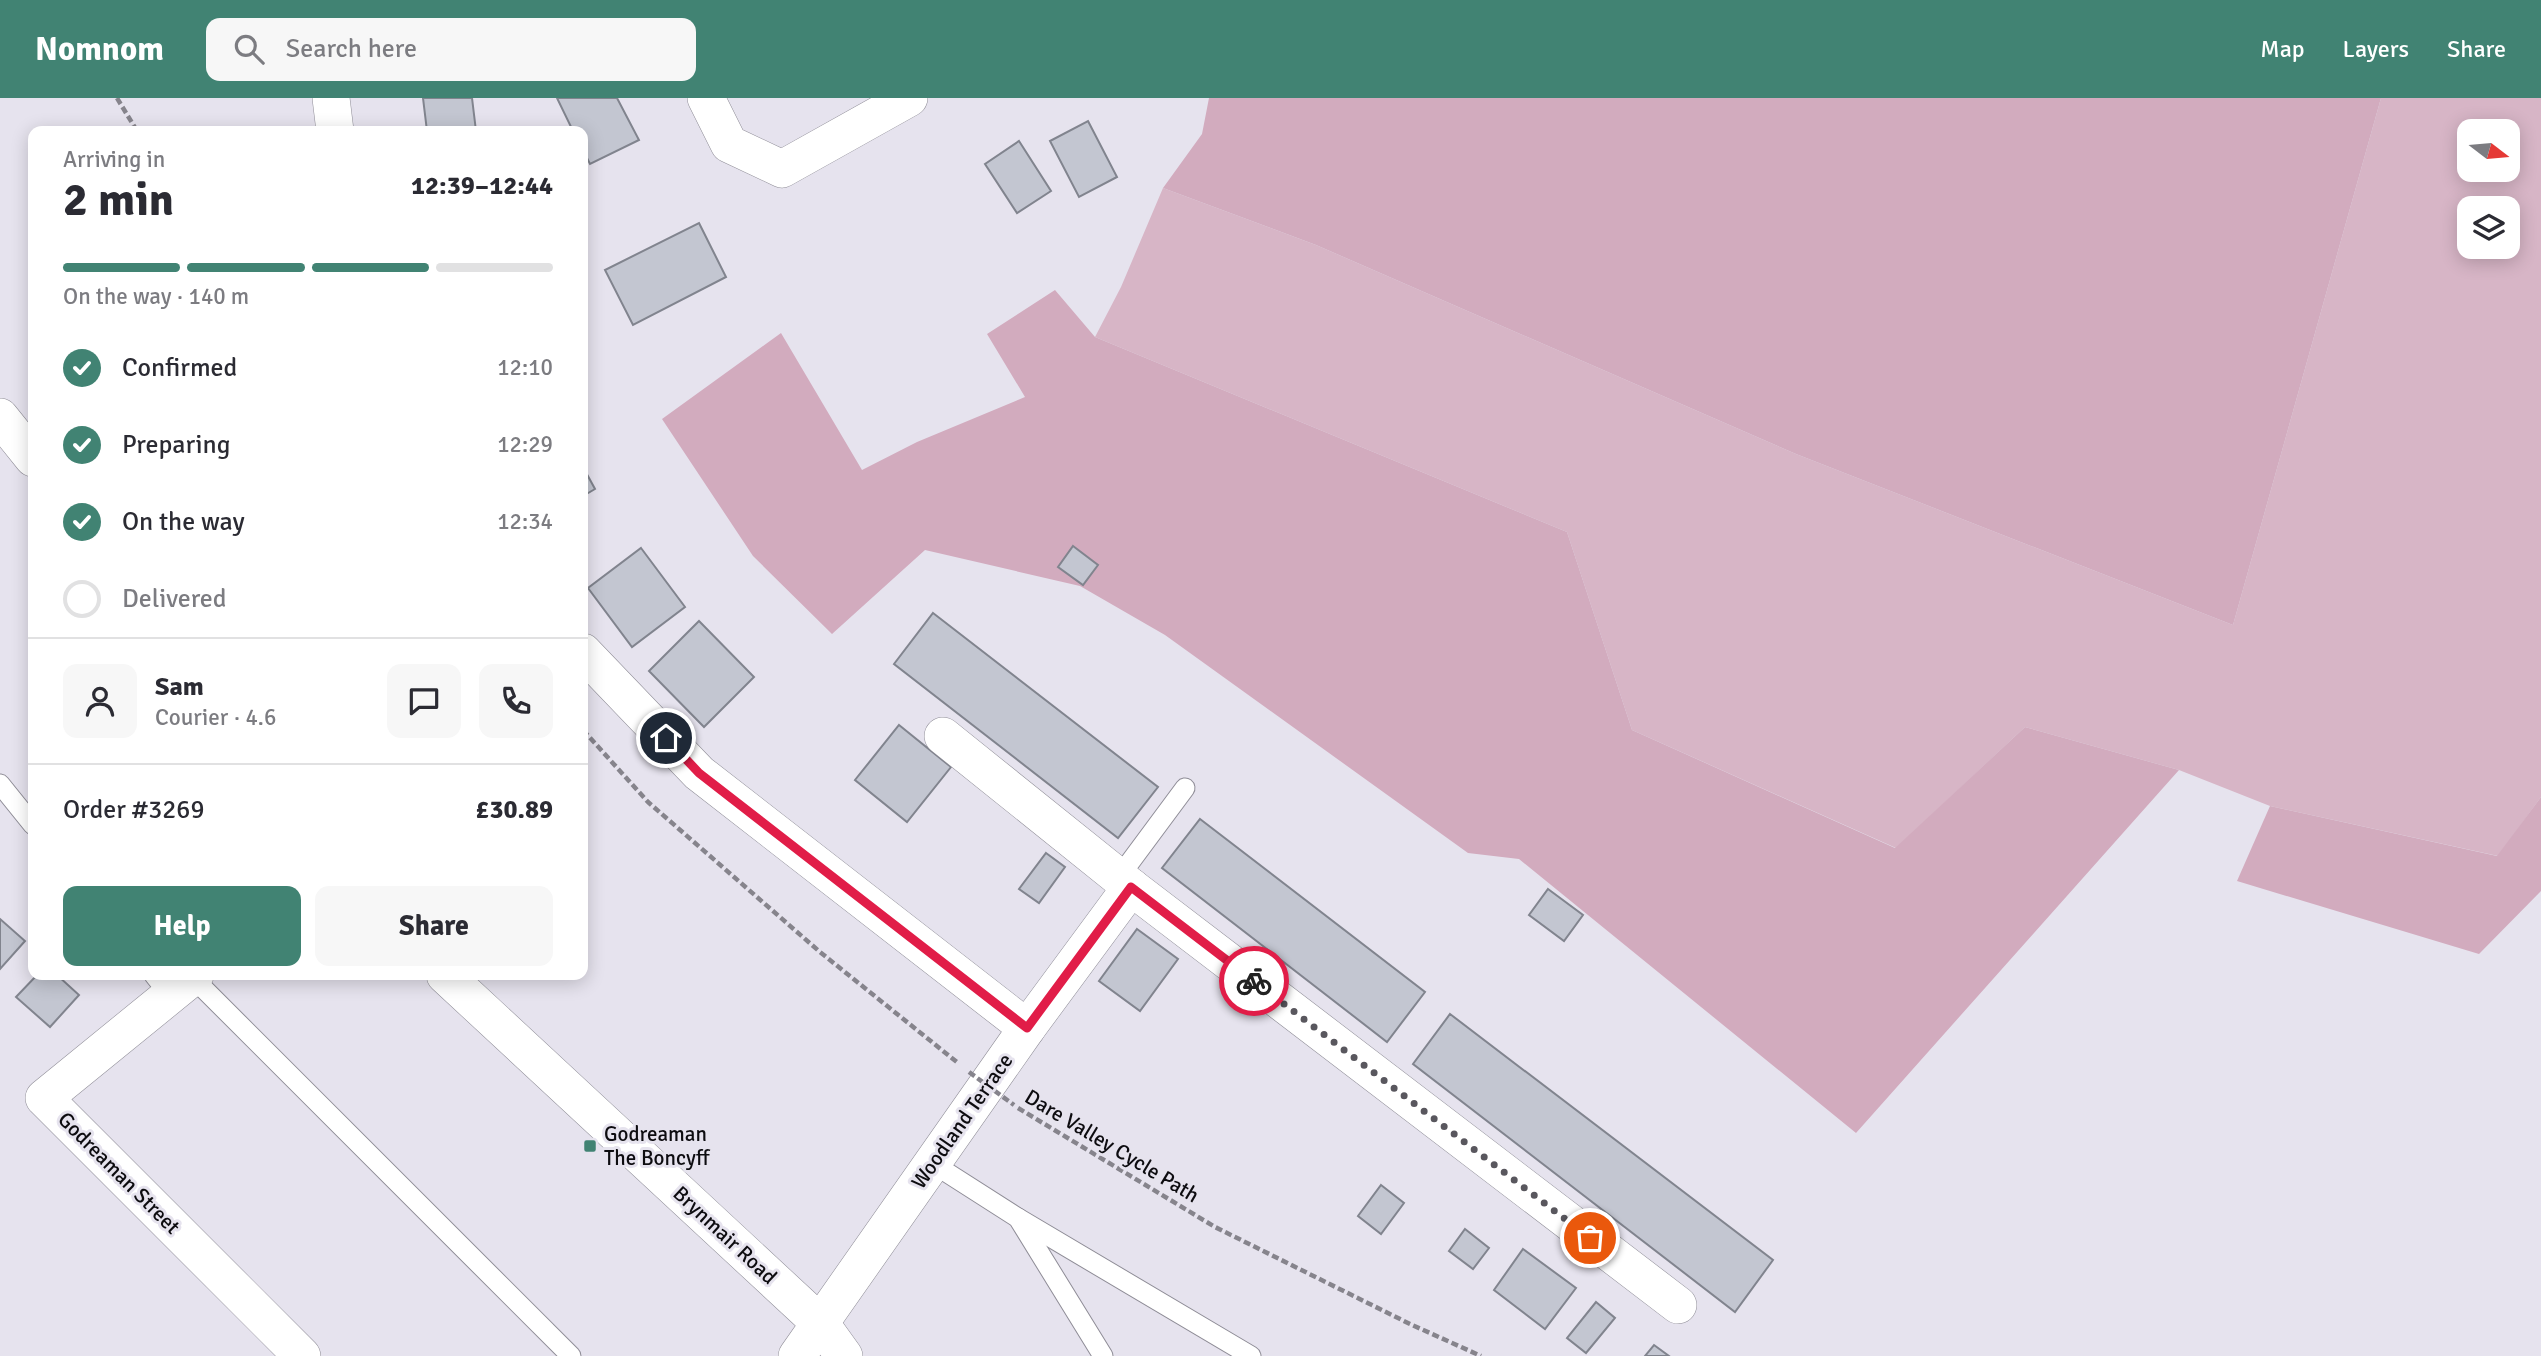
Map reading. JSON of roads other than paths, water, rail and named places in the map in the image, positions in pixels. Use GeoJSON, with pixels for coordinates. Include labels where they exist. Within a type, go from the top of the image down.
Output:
{"type":"FeatureCollection","features":[{"type":"Feature","properties":{"kind":"street"},"geometry":{"type":"LineString","coordinates":[[331,98],[334,126]]}},
{"type":"Feature","properties":{"kind":"street"},"geometry":{"type":"LineString","coordinates":[[706,98],[729,144],[782,169],[909,98]]}},
{"type":"Feature","properties":{"kind":"street"},"geometry":{"type":"LineString","coordinates":[[0,417],[28,452]]}},
{"type":"Feature","properties":{"kind":"street"},"geometry":{"type":"LineString","coordinates":[[588,657],[699,773],[1027,1028]]}},
{"type":"Feature","properties":{"kind":"street"},"geometry":{"type":"LineString","coordinates":[[943,736],[1125,882],[1678,1305]]}},
{"type":"Feature","properties":{"kind":"street","name":"Woodland Terrace"},"geometry":{"type":"LineString","coordinates":[[797,1356],[1027,1028],[1125,882]]}},
{"type":"Feature","properties":{"kind":"street","name":"Godreaman Street"},"geometry":{"type":"LineString","coordinates":[[178,980],[44,1098],[302,1356]]}},
{"type":"Feature","properties":{"kind":"street","name":"Brynmair Road"},"geometry":{"type":"LineString","coordinates":[[450,980],[821,1324],[844,1356]]}},
{"type":"Feature","properties":{"kind":"lane"},"geometry":{"type":"LineString","coordinates":[[0,784],[28,819]]}},
{"type":"Feature","properties":{"kind":"lane"},"geometry":{"type":"LineString","coordinates":[[1125,882],[1185,788]]}},
{"type":"Feature","properties":{"kind":"lane"},"geometry":{"type":"LineString","coordinates":[[178,980],[570,1356]]}},
{"type":"Feature","properties":{"kind":"lane"},"geometry":{"type":"LineString","coordinates":[[932,1163],[1018,1218],[1251,1356]]}},
{"type":"Feature","properties":{"kind":"lane"},"geometry":{"type":"LineString","coordinates":[[1018,1218],[1102,1356]]}},
{"type":"Feature","properties":{"kind":"place","name":"Godreaman The Boncyff"},"geometry":{"type":"Point","coordinates":[590,1146]}}]}
